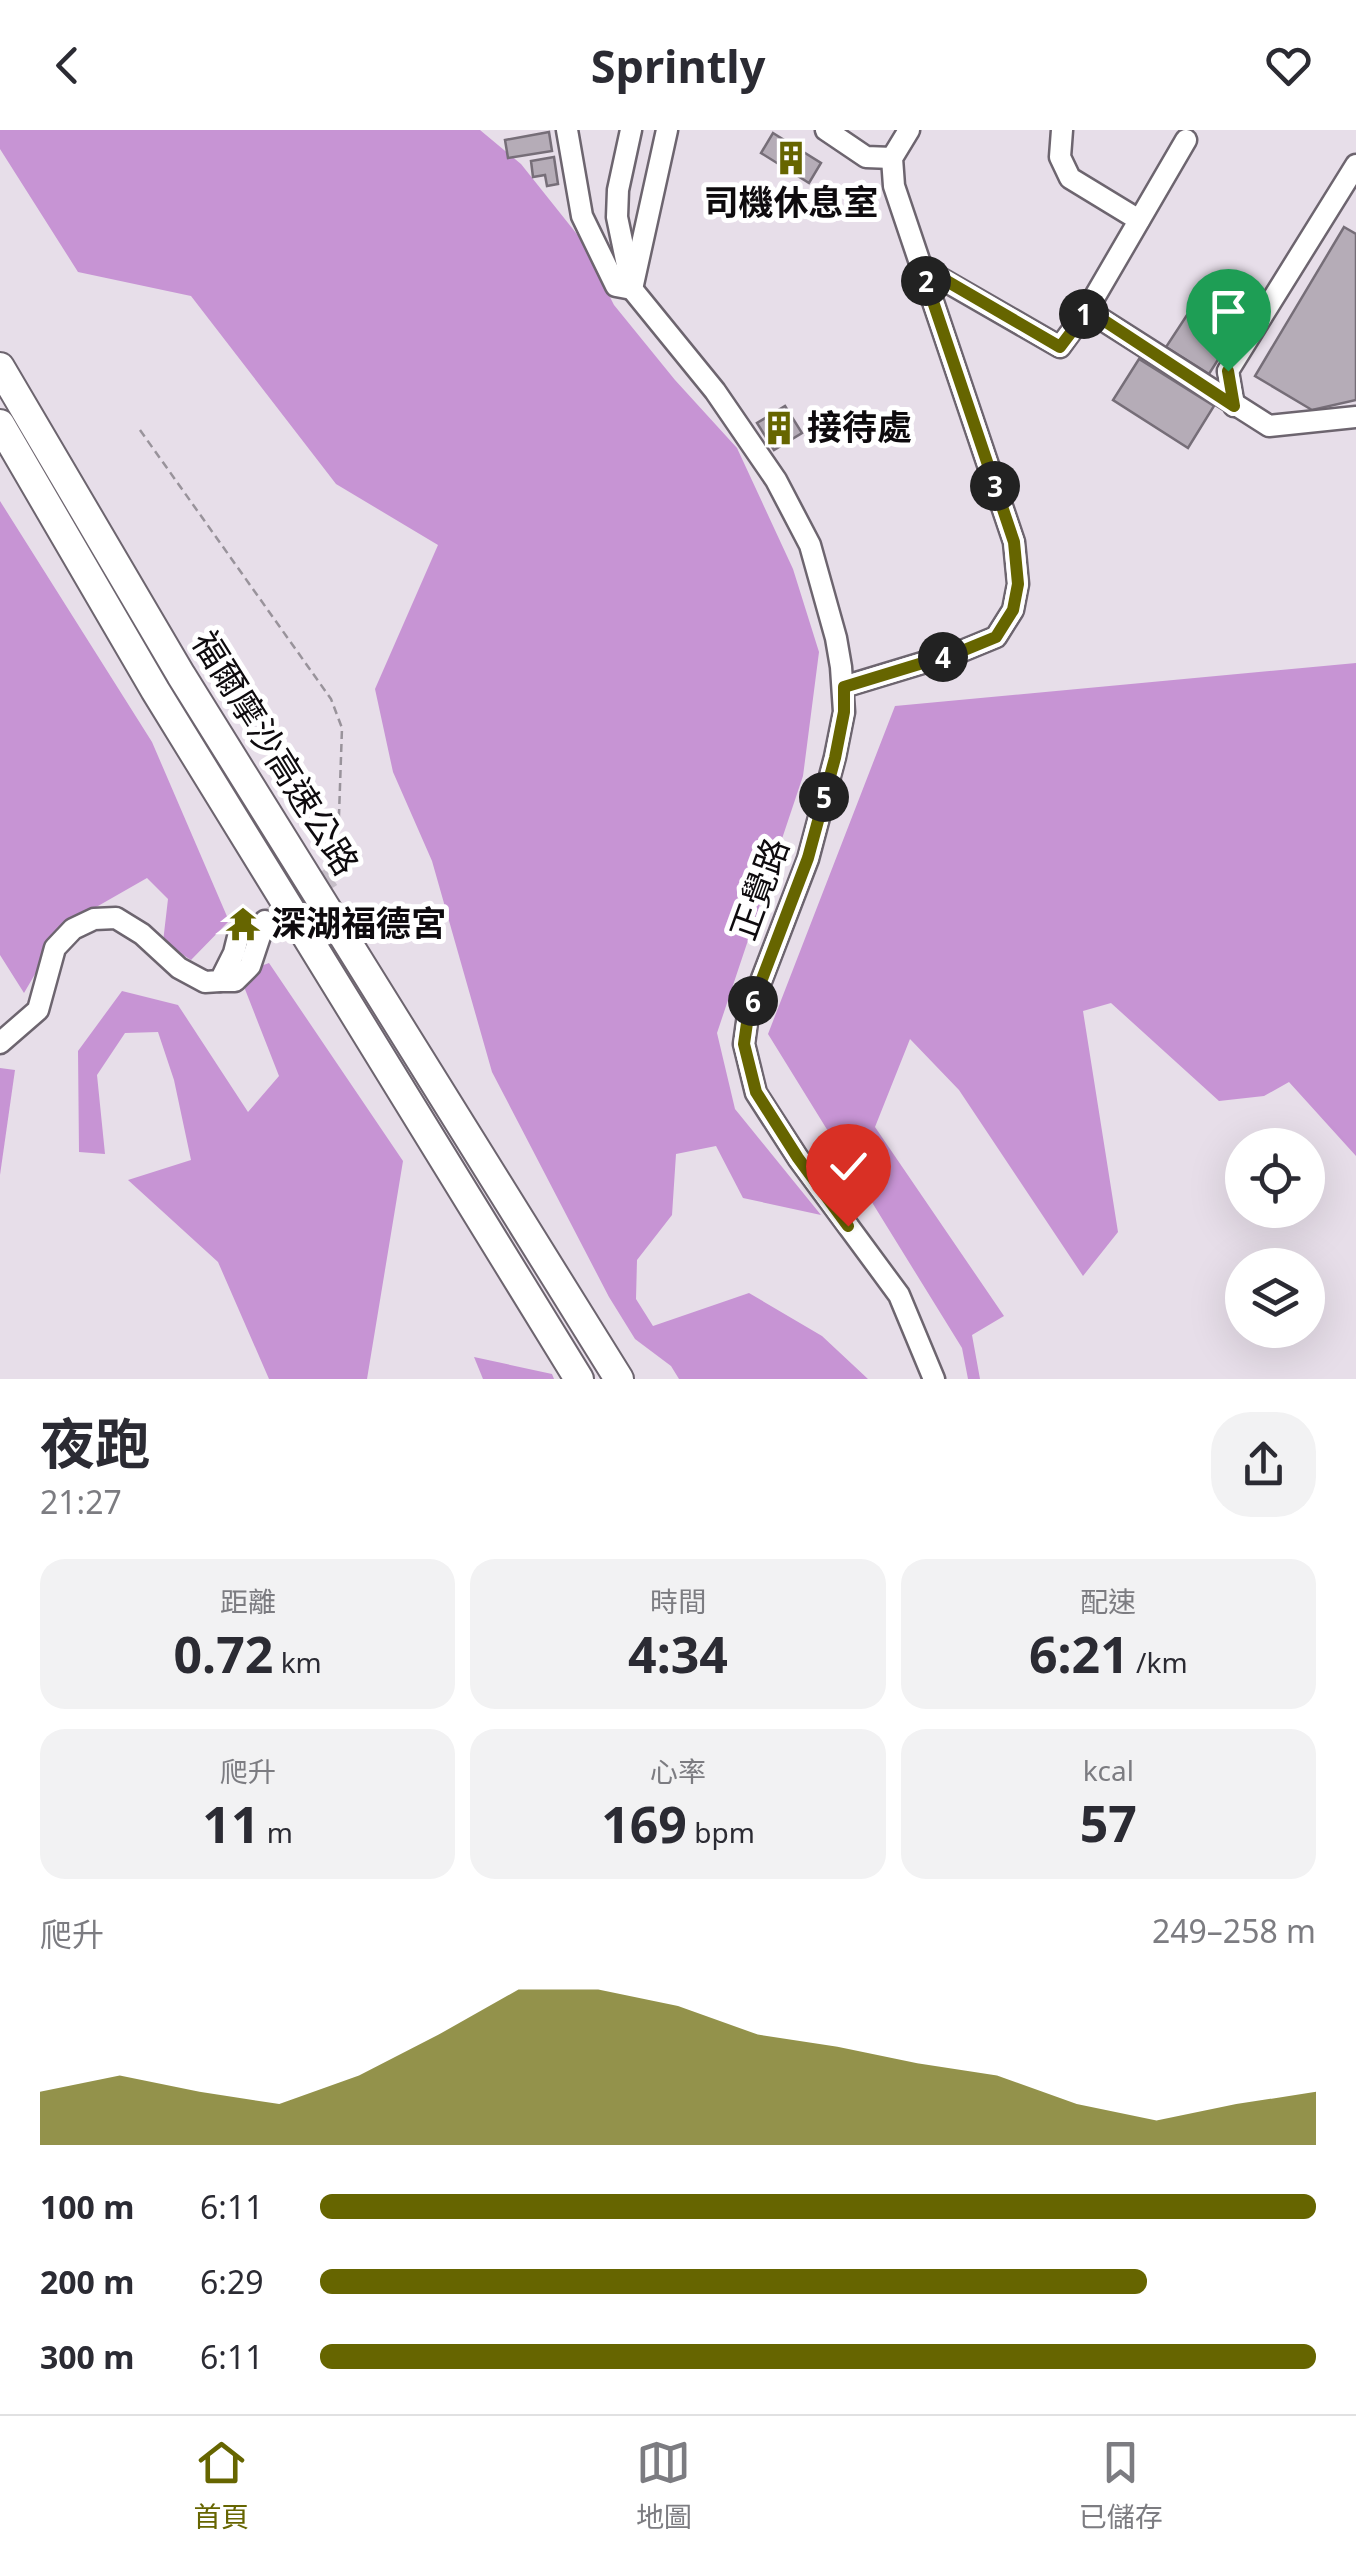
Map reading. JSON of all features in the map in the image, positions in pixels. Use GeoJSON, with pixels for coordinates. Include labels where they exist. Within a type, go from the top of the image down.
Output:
{"type":"FeatureCollection","features":[{"type":"Feature","properties":{"kind":"highway","name":"福爾摩沙高速公路"},"geometry":{"type":"LineString","coordinates":[[0,367],[192,692],[619,1379]]}},
{"type":"Feature","properties":{"kind":"highway","name":"福爾摩沙高速公路"},"geometry":{"type":"LineString","coordinates":[[0,424],[156,690],[579,1379]]}},
{"type":"Feature","properties":{"kind":"street"},"geometry":{"type":"LineString","coordinates":[[567,130],[582,216],[616,286],[632,289],[667,130]]}},
{"type":"Feature","properties":{"kind":"street","name":"正覺路"},"geometry":{"type":"LineString","coordinates":[[631,130],[618,190],[617,216],[632,289],[715,391],[776,480],[810,545],[836,638],[844,687],[844,712],[835,758],[808,858],[748,1016],[744,1044],[756,1092],[798,1158],[899,1294],[934,1379]]}},
{"type":"Feature","properties":{"kind":"street"},"geometry":{"type":"LineString","coordinates":[[826,130],[866,156],[892,158]]}},
{"type":"Feature","properties":{"kind":"street"},"geometry":{"type":"LineString","coordinates":[[844,687],[996,637],[1013,610],[1018,584],[1014,542],[894,186],[892,158],[909,130]]}},
{"type":"Feature","properties":{"kind":"street"},"geometry":{"type":"LineString","coordinates":[[1062,130],[1060,158],[1070,178],[1139,220]]}},
{"type":"Feature","properties":{"kind":"street"},"geometry":{"type":"LineString","coordinates":[[921,266],[1060,347],[1088,310],[1186,140]]}},
{"type":"Feature","properties":{"kind":"street"},"geometry":{"type":"LineString","coordinates":[[1234,406],[1228,371],[1356,166]]}},
{"type":"Feature","properties":{"kind":"street"},"geometry":{"type":"LineString","coordinates":[[1088,310],[1269,426],[1356,417]]}},
{"type":"Feature","properties":{"kind":"street"},"geometry":{"type":"LineString","coordinates":[[0,1043],[38,1010],[56,948],[73,930],[94,919],[116,918],[142,934],[179,968],[205,982],[235,981],[250,966],[266,922]]}},
{"type":"Feature","properties":{"kind":"street"},"geometry":{"type":"LineString","coordinates":[[220,981],[238,937]]}},
{"type":"Feature","properties":{"kind":"path"},"geometry":{"type":"LineString","coordinates":[[140,430],[331,700],[342,728],[337,873]]}},
{"type":"Feature","properties":{"kind":"shaded area"},"geometry":{"type":"Polygon","coordinates":[[[0,130],[480,130],[521,164],[580,238],[614,305],[737,448],[793,569],[819,652],[803,776],[717,1033],[735,1109],[821,1215],[743,1198],[716,1146],[676,1154],[672,1215],[637,1260],[636,1299],[653,1326],[749,1293],[822,1336],[868,1379],[679,1379],[671,1366],[635,1339],[609,1297],[492,1072],[432,861],[393,772],[375,689],[438,545],[336,484],[191,296],[78,272],[0,149],[0,130]]]}},
{"type":"Feature","properties":{"kind":"shaded area"},"geometry":{"type":"Polygon","coordinates":[[[0,501],[152,742],[229,921],[191,960],[163,942],[168,899],[147,878],[63,926],[24,993],[0,955],[0,501]]]}},
{"type":"Feature","properties":{"kind":"shaded area"},"geometry":{"type":"Polygon","coordinates":[[[1356,663],[1356,1156],[1289,1082],[1264,1096],[1219,1101],[1111,1003],[1083,1011],[1118,1232],[1083,1276],[959,1090],[910,1039],[875,1127],[1004,1316],[972,1335],[980,1379],[968,1379],[962,1348],[768,1034],[895,706],[1356,663]]]}},
{"type":"Feature","properties":{"kind":"shaded area"},"geometry":{"type":"Polygon","coordinates":[[[269,963],[403,1161],[367,1379],[269,1379],[218,1262],[128,1180],[191,1160],[174,1080],[158,1032],[125,1033],[97,1075],[105,1154],[79,1152],[78,1051],[122,991],[178,1005],[248,1112],[279,1076],[239,974],[269,963]]]}},
{"type":"Feature","properties":{"kind":"shaded area"},"geometry":{"type":"Polygon","coordinates":[[[0,1068],[15,1070],[0,1175],[0,1068]]]}},
{"type":"Feature","properties":{"kind":"shaded area"},"geometry":{"type":"Polygon","coordinates":[[[474,1357],[552,1374],[554,1379],[483,1379],[474,1357]]]}},
{"type":"Feature","properties":{"kind":"building"},"geometry":{"type":"Polygon","coordinates":[[[549,132],[552,151],[508,158],[505,140],[549,132]]]}},
{"type":"Feature","properties":{"kind":"building","name":"司機休息室"},"geometry":{"type":"Polygon","coordinates":[[[773,133],[821,163],[809,183],[761,153],[773,133]]]}},
{"type":"Feature","properties":{"kind":"building"},"geometry":{"type":"Polygon","coordinates":[[[554,157],[558,184],[547,186],[545,175],[533,177],[531,161],[554,157]]]}},
{"type":"Feature","properties":{"kind":"building"},"geometry":{"type":"Polygon","coordinates":[[[1344,227],[1356,234],[1356,400],[1312,410],[1255,376],[1344,227]]]}},
{"type":"Feature","properties":{"kind":"building"},"geometry":{"type":"Polygon","coordinates":[[[1189,312],[1231,339],[1209,374],[1166,347],[1189,312]]]}},
{"type":"Feature","properties":{"kind":"building"},"geometry":{"type":"Polygon","coordinates":[[[1139,359],[1214,406],[1188,448],[1113,400],[1139,359]]]}},
{"type":"Feature","properties":{"kind":"building","name":"接待處"},"geometry":{"type":"Polygon","coordinates":[[[785,406],[802,433],[774,450],[757,423],[785,406]]]}},
{"type":"Feature","properties":{"kind":"tunnel"},"geometry":{"type":"LineString","coordinates":[[265,921],[337,873]]}},
{"type":"Feature","properties":{"kind":"place","name":"司機休息室"},"geometry":{"type":"Point","coordinates":[791,158]}},
{"type":"Feature","properties":{"kind":"place","name":"接待處"},"geometry":{"type":"Point","coordinates":[779,428]}},
{"type":"Feature","properties":{"kind":"place","name":"深湖福德宮"},"geometry":{"type":"Point","coordinates":[243,924]}},
{"type":"Feature","properties":{"kind":"route"},"geometry":{"type":"LineString","coordinates":[[848,1226],[756,1092],[744,1044],[748,1016],[808,858],[835,758],[844,712],[844,687],[996,637],[1013,610],[1018,584],[1014,542],[921,266],[1060,347],[1088,310],[1234,406],[1228,371]]}}]}
